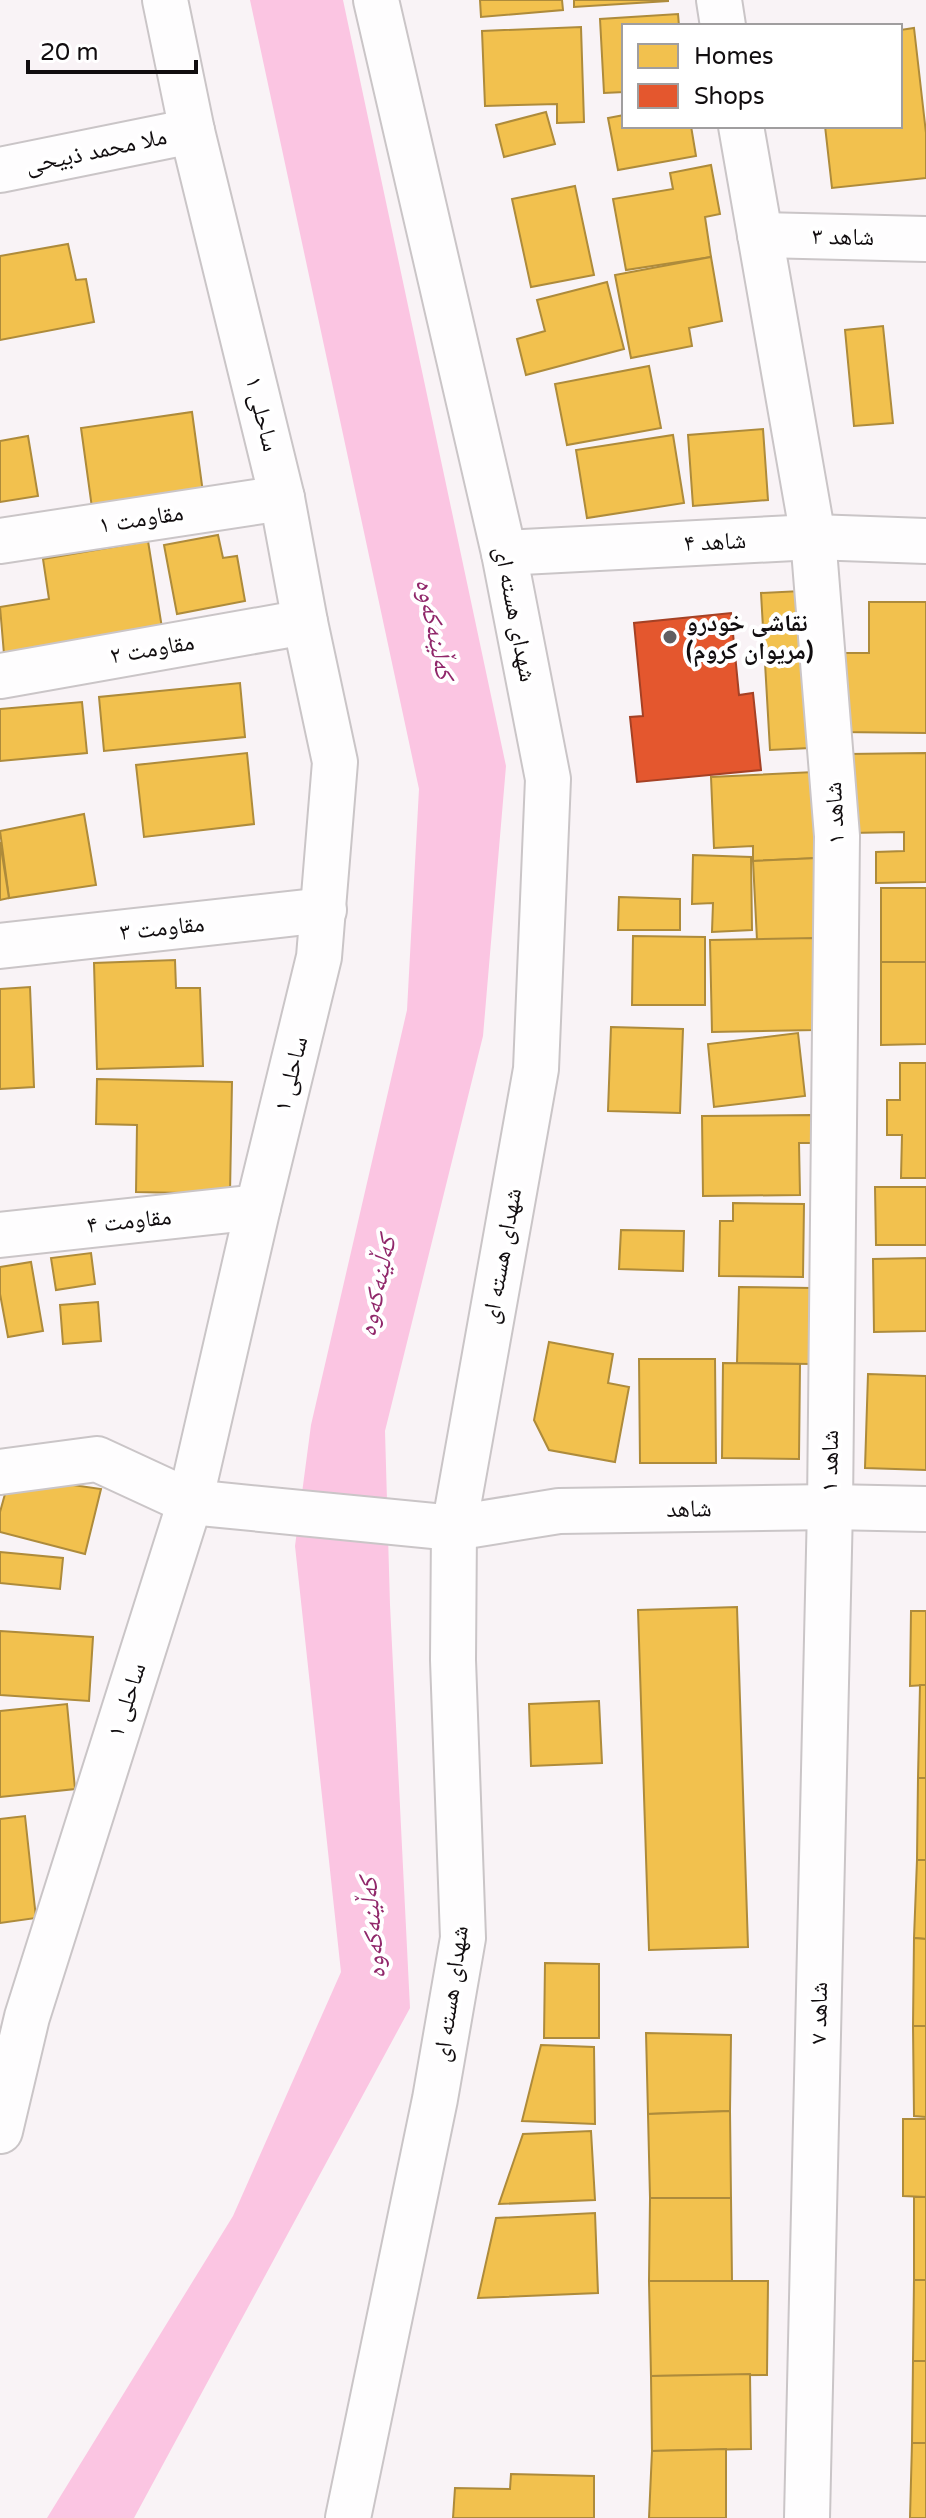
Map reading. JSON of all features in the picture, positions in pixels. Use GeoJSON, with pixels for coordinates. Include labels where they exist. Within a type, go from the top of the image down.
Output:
{"type":"FeatureCollection","features":[{"type":"Feature","properties":{"kind":"street","name":"ساحلی ۱"},"geometry":{"type":"LineString","coordinates":[[0,2131],[13,2018],[190,1502],[319,957],[324,910],[335,762],[282,498],[192,131],[165,0]]}},
{"type":"Feature","properties":{"kind":"street","name":"شهدای هسته ای"},"geometry":{"type":"LineString","coordinates":[[348,2518],[435,2099],[463,1938],[453,1660],[454,1528],[536,1069],[548,779],[504,553],[376,0]]}},
{"type":"Feature","properties":{"kind":"street"},"geometry":{"type":"LineString","coordinates":[[719,0],[723,24]]}},
{"type":"Feature","properties":{"kind":"street","name":"شاهد ۱"},"geometry":{"type":"LineString","coordinates":[[741,128],[813,537],[837,836],[830,1507]]}},
{"type":"Feature","properties":{"kind":"street","name":"ملا محمد ذبیحی"},"geometry":{"type":"LineString","coordinates":[[0,170],[192,131]]}},
{"type":"Feature","properties":{"kind":"street","name":"شاهد ۳"},"geometry":{"type":"LineString","coordinates":[[760,235],[926,239]]}},
{"type":"Feature","properties":{"kind":"street","name":"مقاومت ۱"},"geometry":{"type":"LineString","coordinates":[[0,541],[282,498]]}},
{"type":"Feature","properties":{"kind":"street","name":"شاهد ۴"},"geometry":{"type":"LineString","coordinates":[[504,553],[813,537],[926,541]]}},
{"type":"Feature","properties":{"kind":"street","name":"مقاومت ۲"},"geometry":{"type":"LineString","coordinates":[[0,676],[305,622]]}},
{"type":"Feature","properties":{"kind":"street","name":"مقاومت ۳"},"geometry":{"type":"LineString","coordinates":[[0,946],[324,910]]}},
{"type":"Feature","properties":{"kind":"street","name":"مقاومت ۴"},"geometry":{"type":"LineString","coordinates":[[0,1235],[258,1207]]}},
{"type":"Feature","properties":{"kind":"street","name":"شاهد"},"geometry":{"type":"LineString","coordinates":[[0,1472],[97,1459],[190,1502],[454,1528],[559,1511],[830,1507],[926,1509]]}},
{"type":"Feature","properties":{"kind":"street","name":"شاهد ۷"},"geometry":{"type":"LineString","coordinates":[[807,2518],[830,1507]]}},
{"type":"Feature","properties":{"kind":"water","name":"کەڵینەکەوە"},"geometry":{"type":"Polygon","coordinates":[[[250,0],[343,0],[506,766],[483,1036],[385,1431],[390,1605],[410,2008],[134,2518],[47,2518],[233,2216],[341,1972],[295,1546],[311,1425],[407,1010],[419,789],[250,0]]]}},
{"type":"Feature","properties":{"kind":"building: Homes"},"geometry":{"type":"Polygon","coordinates":[[[480,0],[562,0],[563,10],[481,17],[480,0]]]}},
{"type":"Feature","properties":{"kind":"building: Homes"},"geometry":{"type":"Polygon","coordinates":[[[574,0],[668,0],[668,1],[574,7],[574,0]]]}},
{"type":"Feature","properties":{"kind":"building: Homes"},"geometry":{"type":"Polygon","coordinates":[[[678,14],[679,24],[622,24],[622,92],[604,93],[600,19],[678,14]]]}},
{"type":"Feature","properties":{"kind":"building: Homes"},"geometry":{"type":"Polygon","coordinates":[[[581,27],[584,122],[557,123],[557,104],[485,106],[482,31],[581,27]]]}},
{"type":"Feature","properties":{"kind":"building: Homes"},"geometry":{"type":"Polygon","coordinates":[[[914,28],[926,133],[926,178],[832,188],[825,128],[902,128],[902,30],[914,28]]]}},
{"type":"Feature","properties":{"kind":"building: Homes"},"geometry":{"type":"Polygon","coordinates":[[[546,112],[555,144],[504,157],[496,125],[546,112]]]}},
{"type":"Feature","properties":{"kind":"building: Homes"},"geometry":{"type":"Polygon","coordinates":[[[622,115],[622,128],[691,128],[696,156],[618,170],[608,118],[622,115]]]}},
{"type":"Feature","properties":{"kind":"building: Homes"},"geometry":{"type":"Polygon","coordinates":[[[711,165],[720,214],[705,217],[711,257],[626,270],[613,199],[673,189],[670,173],[711,165]]]}},
{"type":"Feature","properties":{"kind":"building: Homes"},"geometry":{"type":"Polygon","coordinates":[[[575,186],[594,275],[531,287],[512,199],[575,186]]]}},
{"type":"Feature","properties":{"kind":"building: Homes"},"geometry":{"type":"Polygon","coordinates":[[[68,244],[76,280],[86,279],[94,322],[0,340],[0,256],[68,244]]]}},
{"type":"Feature","properties":{"kind":"building: Homes"},"geometry":{"type":"Polygon","coordinates":[[[711,257],[722,321],[689,328],[692,346],[631,358],[615,275],[711,257]]]}},
{"type":"Feature","properties":{"kind":"building: Homes"},"geometry":{"type":"Polygon","coordinates":[[[607,282],[624,349],[526,375],[517,339],[545,331],[537,300],[607,282]]]}},
{"type":"Feature","properties":{"kind":"building: Homes"},"geometry":{"type":"Polygon","coordinates":[[[883,326],[893,423],[854,426],[845,330],[883,326]]]}},
{"type":"Feature","properties":{"kind":"building: Homes"},"geometry":{"type":"Polygon","coordinates":[[[649,366],[661,428],[567,445],[555,384],[649,366]]]}},
{"type":"Feature","properties":{"kind":"building: Homes"},"geometry":{"type":"Polygon","coordinates":[[[192,412],[204,500],[93,515],[81,428],[192,412]]]}},
{"type":"Feature","properties":{"kind":"building: Homes"},"geometry":{"type":"Polygon","coordinates":[[[763,429],[768,500],[693,506],[688,435],[763,429]]]}},
{"type":"Feature","properties":{"kind":"building: Homes"},"geometry":{"type":"Polygon","coordinates":[[[673,435],[684,503],[587,518],[576,450],[673,435]]]}},
{"type":"Feature","properties":{"kind":"building: Homes"},"geometry":{"type":"Polygon","coordinates":[[[28,436],[38,496],[0,502],[0,441],[28,436]]]}},
{"type":"Feature","properties":{"kind":"building: Homes"},"geometry":{"type":"Polygon","coordinates":[[[218,535],[223,558],[237,556],[245,601],[177,614],[164,545],[218,535]]]}},
{"type":"Feature","properties":{"kind":"building: Homes"},"geometry":{"type":"Polygon","coordinates":[[[148,541],[162,628],[4,654],[0,607],[49,599],[43,559],[148,541]]]}},
{"type":"Feature","properties":{"kind":"building: Homes"},"geometry":{"type":"Polygon","coordinates":[[[801,591],[810,748],[770,750],[761,593],[801,591]]]}},
{"type":"Feature","properties":{"kind":"building: Homes"},"geometry":{"type":"Polygon","coordinates":[[[869,602],[926,602],[926,733],[840,732],[842,653],[869,653],[869,602]]]}},
{"type":"Feature","properties":{"kind":"building: Homes"},"geometry":{"type":"Polygon","coordinates":[[[240,683],[245,737],[104,751],[99,697],[240,683]]]}},
{"type":"Feature","properties":{"kind":"building: Homes"},"geometry":{"type":"Polygon","coordinates":[[[82,702],[87,753],[0,761],[0,709],[82,702]]]}},
{"type":"Feature","properties":{"kind":"building: Homes"},"geometry":{"type":"Polygon","coordinates":[[[247,753],[254,824],[144,837],[136,765],[247,753]]]}},
{"type":"Feature","properties":{"kind":"building: Homes"},"geometry":{"type":"Polygon","coordinates":[[[926,753],[926,882],[876,883],[876,852],[904,851],[904,832],[850,833],[848,754],[926,753]]]}},
{"type":"Feature","properties":{"kind":"building: Homes"},"geometry":{"type":"Polygon","coordinates":[[[814,772],[818,858],[753,861],[753,846],[714,848],[711,777],[814,772]]]}},
{"type":"Feature","properties":{"kind":"building: Homes"},"geometry":{"type":"Polygon","coordinates":[[[84,814],[96,885],[9,898],[0,831],[84,814]]]}},
{"type":"Feature","properties":{"kind":"building: Homes"},"geometry":{"type":"Polygon","coordinates":[[[0,842],[9,898],[0,900],[0,842]]]}},
{"type":"Feature","properties":{"kind":"building: Homes"},"geometry":{"type":"Polygon","coordinates":[[[693,855],[751,857],[752,930],[712,932],[713,903],[692,904],[693,855]]]}},
{"type":"Feature","properties":{"kind":"building: Homes"},"geometry":{"type":"Polygon","coordinates":[[[818,858],[819,939],[757,940],[753,861],[818,858]]]}},
{"type":"Feature","properties":{"kind":"building: Homes"},"geometry":{"type":"Polygon","coordinates":[[[881,888],[926,888],[926,962],[881,962],[881,888]]]}},
{"type":"Feature","properties":{"kind":"building: Homes"},"geometry":{"type":"Polygon","coordinates":[[[619,897],[680,899],[680,930],[618,930],[619,897]]]}},
{"type":"Feature","properties":{"kind":"building: Homes"},"geometry":{"type":"Polygon","coordinates":[[[633,936],[705,937],[705,1005],[632,1005],[633,936]]]}},
{"type":"Feature","properties":{"kind":"building: Homes"},"geometry":{"type":"Polygon","coordinates":[[[814,938],[815,1030],[712,1032],[710,940],[814,938]]]}},
{"type":"Feature","properties":{"kind":"building: Homes"},"geometry":{"type":"Polygon","coordinates":[[[175,960],[176,988],[200,988],[203,1066],[97,1069],[94,963],[175,960]]]}},
{"type":"Feature","properties":{"kind":"building: Homes"},"geometry":{"type":"Polygon","coordinates":[[[881,962],[926,962],[926,1044],[881,1045],[881,962]]]}},
{"type":"Feature","properties":{"kind":"building: Homes"},"geometry":{"type":"Polygon","coordinates":[[[30,987],[34,1087],[0,1089],[0,989],[30,987]]]}},
{"type":"Feature","properties":{"kind":"building: Homes"},"geometry":{"type":"Polygon","coordinates":[[[611,1027],[683,1029],[680,1113],[608,1111],[611,1027]]]}},
{"type":"Feature","properties":{"kind":"building: Homes"},"geometry":{"type":"Polygon","coordinates":[[[798,1033],[805,1096],[714,1107],[708,1044],[798,1033]]]}},
{"type":"Feature","properties":{"kind":"building: Homes"},"geometry":{"type":"Polygon","coordinates":[[[900,1063],[926,1063],[926,1178],[901,1178],[902,1135],[887,1135],[887,1100],[900,1100],[900,1063]]]}},
{"type":"Feature","properties":{"kind":"building: Homes"},"geometry":{"type":"Polygon","coordinates":[[[97,1079],[232,1082],[230,1194],[136,1192],[137,1125],[96,1124],[97,1079]]]}},
{"type":"Feature","properties":{"kind":"building: Homes"},"geometry":{"type":"Polygon","coordinates":[[[811,1115],[811,1143],[799,1143],[800,1195],[703,1196],[702,1116],[811,1115]]]}},
{"type":"Feature","properties":{"kind":"building: Homes"},"geometry":{"type":"Polygon","coordinates":[[[875,1187],[926,1187],[926,1245],[876,1245],[875,1187]]]}},
{"type":"Feature","properties":{"kind":"building: Homes"},"geometry":{"type":"Polygon","coordinates":[[[733,1203],[804,1204],[803,1277],[719,1276],[720,1221],[733,1221],[733,1203]]]}},
{"type":"Feature","properties":{"kind":"building: Homes"},"geometry":{"type":"Polygon","coordinates":[[[621,1230],[684,1231],[683,1271],[619,1269],[621,1230]]]}},
{"type":"Feature","properties":{"kind":"building: Homes"},"geometry":{"type":"Polygon","coordinates":[[[91,1253],[95,1284],[56,1290],[51,1258],[91,1253]]]}},
{"type":"Feature","properties":{"kind":"building: Homes"},"geometry":{"type":"Polygon","coordinates":[[[926,1258],[926,1331],[874,1332],[873,1259],[926,1258]]]}},
{"type":"Feature","properties":{"kind":"building: Homes"},"geometry":{"type":"Polygon","coordinates":[[[31,1262],[43,1331],[8,1337],[0,1294],[0,1267],[31,1262]]]}},
{"type":"Feature","properties":{"kind":"building: Homes"},"geometry":{"type":"Polygon","coordinates":[[[739,1287],[811,1288],[811,1364],[737,1363],[739,1287]]]}},
{"type":"Feature","properties":{"kind":"building: Homes"},"geometry":{"type":"Polygon","coordinates":[[[98,1302],[101,1341],[63,1344],[60,1305],[98,1302]]]}},
{"type":"Feature","properties":{"kind":"building: Homes"},"geometry":{"type":"Polygon","coordinates":[[[549,1342],[613,1354],[608,1383],[629,1387],[615,1462],[549,1450],[534,1420],[549,1342]]]}},
{"type":"Feature","properties":{"kind":"building: Homes"},"geometry":{"type":"Polygon","coordinates":[[[639,1359],[715,1359],[716,1463],[640,1463],[639,1359]]]}},
{"type":"Feature","properties":{"kind":"building: Homes"},"geometry":{"type":"Polygon","coordinates":[[[723,1363],[800,1364],[799,1459],[722,1458],[723,1363]]]}},
{"type":"Feature","properties":{"kind":"building: Homes"},"geometry":{"type":"Polygon","coordinates":[[[868,1374],[926,1376],[926,1470],[865,1468],[868,1374]]]}},
{"type":"Feature","properties":{"kind":"building: Homes"},"geometry":{"type":"Polygon","coordinates":[[[10,1476],[101,1489],[85,1554],[0,1532],[0,1512],[10,1476]]]}},
{"type":"Feature","properties":{"kind":"building: Homes"},"geometry":{"type":"Polygon","coordinates":[[[0,1552],[63,1558],[60,1589],[0,1583],[0,1552]]]}},
{"type":"Feature","properties":{"kind":"building: Homes"},"geometry":{"type":"Polygon","coordinates":[[[737,1607],[748,1947],[649,1950],[638,1610],[737,1607]]]}},
{"type":"Feature","properties":{"kind":"building: Homes"},"geometry":{"type":"Polygon","coordinates":[[[911,1611],[926,1611],[926,1685],[910,1686],[911,1611]]]}},
{"type":"Feature","properties":{"kind":"building: Homes"},"geometry":{"type":"Polygon","coordinates":[[[0,1631],[93,1637],[89,1701],[0,1695],[0,1631]]]}},
{"type":"Feature","properties":{"kind":"building: Homes"},"geometry":{"type":"Polygon","coordinates":[[[920,1685],[926,1685],[926,1778],[918,1778],[920,1685]]]}},
{"type":"Feature","properties":{"kind":"building: Homes"},"geometry":{"type":"Polygon","coordinates":[[[599,1701],[602,1763],[531,1766],[529,1704],[599,1701]]]}},
{"type":"Feature","properties":{"kind":"building: Homes"},"geometry":{"type":"Polygon","coordinates":[[[67,1704],[75,1789],[0,1797],[0,1711],[67,1704]]]}},
{"type":"Feature","properties":{"kind":"building: Homes"},"geometry":{"type":"Polygon","coordinates":[[[918,1778],[926,1778],[926,1860],[917,1860],[918,1778]]]}},
{"type":"Feature","properties":{"kind":"building: Homes"},"geometry":{"type":"Polygon","coordinates":[[[25,1816],[36,1918],[0,1923],[0,1819],[25,1816]]]}},
{"type":"Feature","properties":{"kind":"building: Homes"},"geometry":{"type":"Polygon","coordinates":[[[917,1860],[926,1860],[926,1939],[914,1938],[917,1860]]]}},
{"type":"Feature","properties":{"kind":"building: Homes"},"geometry":{"type":"Polygon","coordinates":[[[914,1938],[926,1939],[926,2026],[913,2026],[914,1938]]]}},
{"type":"Feature","properties":{"kind":"building: Homes"},"geometry":{"type":"Polygon","coordinates":[[[545,1963],[599,1964],[599,2038],[544,2038],[545,1963]]]}},
{"type":"Feature","properties":{"kind":"building: Homes"},"geometry":{"type":"Polygon","coordinates":[[[913,2026],[926,2026],[926,2117],[914,2116],[913,2026]]]}},
{"type":"Feature","properties":{"kind":"building: Homes"},"geometry":{"type":"Polygon","coordinates":[[[646,2033],[731,2035],[730,2111],[648,2114],[646,2033]]]}},
{"type":"Feature","properties":{"kind":"building: Homes"},"geometry":{"type":"Polygon","coordinates":[[[541,2045],[594,2047],[595,2124],[522,2121],[541,2045]]]}},
{"type":"Feature","properties":{"kind":"building: Homes"},"geometry":{"type":"Polygon","coordinates":[[[730,2111],[731,2198],[650,2198],[648,2114],[730,2111]]]}},
{"type":"Feature","properties":{"kind":"building: Homes"},"geometry":{"type":"Polygon","coordinates":[[[903,2119],[926,2119],[926,2197],[903,2196],[903,2119]]]}},
{"type":"Feature","properties":{"kind":"building: Homes"},"geometry":{"type":"Polygon","coordinates":[[[591,2131],[595,2200],[499,2204],[523,2134],[591,2131]]]}},
{"type":"Feature","properties":{"kind":"building: Homes"},"geometry":{"type":"Polygon","coordinates":[[[914,2197],[926,2197],[926,2280],[914,2280],[914,2197]]]}},
{"type":"Feature","properties":{"kind":"building: Homes"},"geometry":{"type":"Polygon","coordinates":[[[650,2198],[731,2198],[732,2281],[649,2281],[650,2198]]]}},
{"type":"Feature","properties":{"kind":"building: Homes"},"geometry":{"type":"Polygon","coordinates":[[[595,2213],[598,2293],[478,2298],[496,2218],[595,2213]]]}},
{"type":"Feature","properties":{"kind":"building: Homes"},"geometry":{"type":"Polygon","coordinates":[[[914,2280],[926,2280],[926,2361],[913,2361],[914,2280]]]}},
{"type":"Feature","properties":{"kind":"building: Homes"},"geometry":{"type":"Polygon","coordinates":[[[649,2281],[768,2281],[767,2375],[651,2376],[649,2281]]]}},
{"type":"Feature","properties":{"kind":"building: Homes"},"geometry":{"type":"Polygon","coordinates":[[[913,2361],[926,2361],[926,2443],[912,2443],[913,2361]]]}},
{"type":"Feature","properties":{"kind":"building: Homes"},"geometry":{"type":"Polygon","coordinates":[[[750,2374],[751,2449],[652,2451],[651,2376],[750,2374]]]}},
{"type":"Feature","properties":{"kind":"building: Homes"},"geometry":{"type":"Polygon","coordinates":[[[912,2443],[926,2443],[926,2518],[910,2518],[912,2443]]]}},
{"type":"Feature","properties":{"kind":"building: Homes"},"geometry":{"type":"Polygon","coordinates":[[[726,2449],[726,2518],[649,2518],[652,2451],[726,2449]]]}},
{"type":"Feature","properties":{"kind":"building: Homes"},"geometry":{"type":"Polygon","coordinates":[[[511,2474],[594,2476],[594,2518],[453,2518],[455,2488],[510,2489],[511,2474]]]}},
{"type":"Feature","properties":{"kind":"building: Shops"},"geometry":{"type":"Polygon","coordinates":[[[731,613],[739,695],[753,693],[761,770],[637,782],[630,717],[643,716],[634,623],[731,613]]]}},
{"type":"Feature","properties":{"kind":"place","name":"نقاشی خودرو (مریوان کروم)"},"geometry":{"type":"Point","coordinates":[670,637]}}]}
